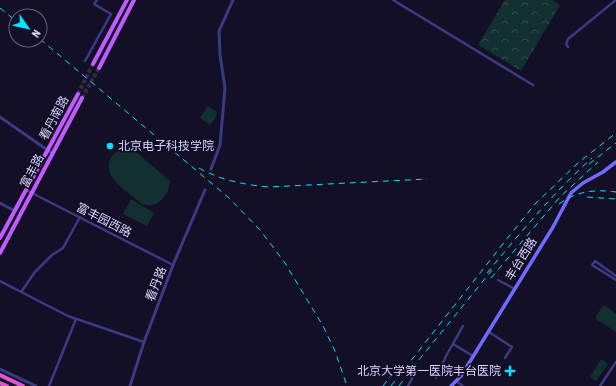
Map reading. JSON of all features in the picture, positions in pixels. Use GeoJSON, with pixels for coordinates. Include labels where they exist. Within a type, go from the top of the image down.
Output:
{"type":"FeatureCollection","features":[{"type":"Feature","properties":{"kind":"highway"},"geometry":{"type":"LineString","coordinates":[[0,375],[24,386]]}},
{"type":"Feature","properties":{"kind":"highway"},"geometry":{"type":"LineString","coordinates":[[0,383],[7,386]]}},
{"type":"Feature","properties":{"kind":"main road"},"geometry":{"type":"LineString","coordinates":[[93,64],[127,0]]}},
{"type":"Feature","properties":{"kind":"main road"},"geometry":{"type":"LineString","coordinates":[[98,68],[134,0]]}},
{"type":"Feature","properties":{"kind":"main road","name":"看丹南路"},"geometry":{"type":"LineString","coordinates":[[47,151],[78,94]]}},
{"type":"Feature","properties":{"kind":"main road","name":"富丰路"},"geometry":{"type":"LineString","coordinates":[[0,253],[82,98]]}},
{"type":"Feature","properties":{"kind":"main road","name":"富丰路"},"geometry":{"type":"LineString","coordinates":[[0,238],[47,151]]}},
{"type":"Feature","properties":{"kind":"main road","name":"丰台西路"},"geometry":{"type":"LineString","coordinates":[[451,386],[474,356],[489,332],[553,227],[571,193],[583,183],[603,172],[616,162]]}},
{"type":"Feature","properties":{"kind":"street"},"geometry":{"type":"LineString","coordinates":[[85,61],[111,14],[94,4],[97,0]]}},
{"type":"Feature","properties":{"kind":"street"},"geometry":{"type":"LineString","coordinates":[[211,169],[220,145],[225,88],[220,55],[219,31],[233,0]]}},
{"type":"Feature","properties":{"kind":"street"},"geometry":{"type":"LineString","coordinates":[[393,0],[533,85]]}},
{"type":"Feature","properties":{"kind":"street"},"geometry":{"type":"LineString","coordinates":[[568,47],[566,44],[568,39],[616,0]]}},
{"type":"Feature","properties":{"kind":"street"},"geometry":{"type":"LineString","coordinates":[[0,117],[53,154]]}},
{"type":"Feature","properties":{"kind":"street","name":"富丰园西路"},"geometry":{"type":"LineString","coordinates":[[26,190],[173,265]]}},
{"type":"Feature","properties":{"kind":"street","name":"看丹路"},"geometry":{"type":"LineString","coordinates":[[130,386],[144,342],[173,265],[205,190]]}},
{"type":"Feature","properties":{"kind":"street"},"geometry":{"type":"LineString","coordinates":[[0,203],[15,211]]}},
{"type":"Feature","properties":{"kind":"street"},"geometry":{"type":"LineString","coordinates":[[22,292],[35,272],[52,255],[63,248],[80,217]]}},
{"type":"Feature","properties":{"kind":"street"},"geometry":{"type":"LineString","coordinates":[[616,276],[595,261],[592,265],[616,280]]}},
{"type":"Feature","properties":{"kind":"street"},"geometry":{"type":"LineString","coordinates":[[498,280],[515,288]]}},
{"type":"Feature","properties":{"kind":"street"},"geometry":{"type":"LineString","coordinates":[[0,281],[68,316],[144,342]]}},
{"type":"Feature","properties":{"kind":"street"},"geometry":{"type":"LineString","coordinates":[[49,386],[76,319]]}},
{"type":"Feature","properties":{"kind":"street"},"geometry":{"type":"LineString","coordinates":[[436,378],[438,370],[463,326]]}},
{"type":"Feature","properties":{"kind":"street"},"geometry":{"type":"LineString","coordinates":[[489,332],[512,347],[505,358]]}},
{"type":"Feature","properties":{"kind":"street"},"geometry":{"type":"LineString","coordinates":[[453,344],[474,356]]}},
{"type":"Feature","properties":{"kind":"street"},"geometry":{"type":"LineString","coordinates":[[600,386],[616,362]]}},
{"type":"Feature","properties":{"kind":"street"},"geometry":{"type":"LineString","coordinates":[[0,369],[36,386]]}},
{"type":"Feature","properties":{"kind":"street"},"geometry":{"type":"LineString","coordinates":[[408,386],[415,373]]}},
{"type":"Feature","properties":{"kind":"street"},"geometry":{"type":"LineString","coordinates":[[456,381],[463,386]]}},
{"type":"Feature","properties":{"kind":"green space"},"geometry":{"type":"Polygon","coordinates":[[[505,0],[552,0],[560,5],[521,71],[478,45],[505,0]]]}},
{"type":"Feature","properties":{"kind":"green space"},"geometry":{"type":"Polygon","coordinates":[[[208,106],[217,112],[216,117],[210,125],[200,118],[208,106]]]}},
{"type":"Feature","properties":{"kind":"green space"},"geometry":{"type":"Polygon","coordinates":[[[127,144],[171,182],[165,197],[156,204],[142,204],[124,190],[109,172],[111,158],[118,151],[128,149],[124,146],[127,144]]]}},
{"type":"Feature","properties":{"kind":"green space"},"geometry":{"type":"Polygon","coordinates":[[[131,199],[154,213],[147,226],[123,214],[131,199]]]}},
{"type":"Feature","properties":{"kind":"green space"},"geometry":{"type":"Polygon","coordinates":[[[603,306],[606,306],[616,314],[616,332],[596,319],[596,316],[603,306]]]}},
{"type":"Feature","properties":{"kind":"green space"},"geometry":{"type":"Polygon","coordinates":[[[601,359],[608,364],[596,381],[590,377],[601,359]]]}},
{"type":"Feature","properties":{"kind":"tunnel"},"geometry":{"type":"LineString","coordinates":[[78,94],[93,64]]}},
{"type":"Feature","properties":{"kind":"tunnel"},"geometry":{"type":"LineString","coordinates":[[82,98],[99,68]]}},
{"type":"Feature","properties":{"kind":"railway"},"geometry":{"type":"LineString","coordinates":[[0,8],[8,14]]}},
{"type":"Feature","properties":{"kind":"railway"},"geometry":{"type":"LineString","coordinates":[[48,46],[229,198],[260,230],[285,263],[323,326],[335,351],[347,386]]}},
{"type":"Feature","properties":{"kind":"railway"},"geometry":{"type":"LineString","coordinates":[[391,386],[535,204],[578,163],[616,133]]}},
{"type":"Feature","properties":{"kind":"railway"},"geometry":{"type":"LineString","coordinates":[[589,164],[616,143]]}},
{"type":"Feature","properties":{"kind":"railway"},"geometry":{"type":"LineString","coordinates":[[487,273],[551,199],[592,158]]}},
{"type":"Feature","properties":{"kind":"railway"},"geometry":{"type":"LineString","coordinates":[[491,278],[560,197],[598,162]]}},
{"type":"Feature","properties":{"kind":"railway"},"geometry":{"type":"LineString","coordinates":[[199,168],[215,176],[233,181],[269,187],[427,179]]}},
{"type":"Feature","properties":{"kind":"railway"},"geometry":{"type":"LineString","coordinates":[[559,204],[572,196],[586,192],[616,192]]}},
{"type":"Feature","properties":{"kind":"railway"},"geometry":{"type":"LineString","coordinates":[[587,197],[616,199]]}},
{"type":"Feature","properties":{"kind":"railway"},"geometry":{"type":"LineString","coordinates":[[399,386],[492,270]]}},
{"type":"Feature","properties":{"kind":"railway"},"geometry":{"type":"LineString","coordinates":[[383,386],[396,369]]}},
{"type":"Feature","properties":{"kind":"place","name":"北京电子科技学院"},"geometry":{"type":"Point","coordinates":[110,146]}},
{"type":"Feature","properties":{"kind":"place","name":"北京大学第一医院丰台医院"},"geometry":{"type":"Point","coordinates":[510,371]}}]}
